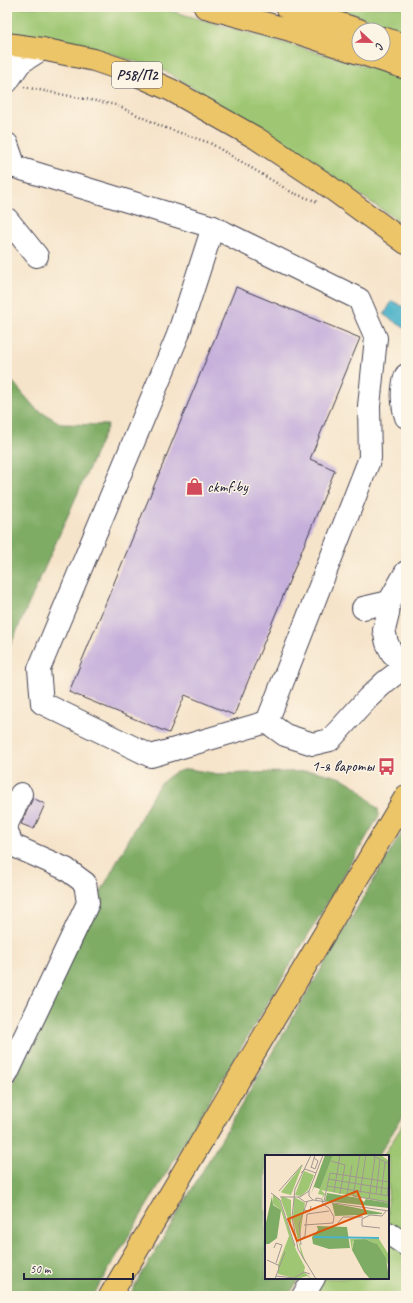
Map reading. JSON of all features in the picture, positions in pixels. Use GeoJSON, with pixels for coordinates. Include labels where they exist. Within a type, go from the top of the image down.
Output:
{"type":"FeatureCollection","features":[{"type":"Feature","properties":{"kind":"main road"},"geometry":{"type":"LineString","coordinates":[[205,7],[290,30],[351,50]]}},
{"type":"Feature","properties":{"kind":"main road"},"geometry":{"type":"LineString","coordinates":[[287,7],[351,27]]}},
{"type":"Feature","properties":{"kind":"main road"},"geometry":{"type":"LineString","coordinates":[[391,41],[406,46]]}},
{"type":"Feature","properties":{"kind":"main road","name":"Р58/П2"},"geometry":{"type":"LineString","coordinates":[[7,44],[42,49],[94,60],[135,74],[171,90],[256,138],[324,183],[406,243]]}},
{"type":"Feature","properties":{"kind":"main road"},"geometry":{"type":"LineString","coordinates":[[388,62],[406,68]]}},
{"type":"Feature","properties":{"kind":"main road"},"geometry":{"type":"LineString","coordinates":[[110,1296],[406,796]]}},
{"type":"Feature","properties":{"kind":"lane"},"geometry":{"type":"LineString","coordinates":[[15,85],[20,63],[42,49]]}},
{"type":"Feature","properties":{"kind":"lane"},"geometry":{"type":"LineString","coordinates":[[7,144],[15,166],[213,227],[359,299],[376,338],[369,406],[370,458],[267,722]]}},
{"type":"Feature","properties":{"kind":"lane"},"geometry":{"type":"LineString","coordinates":[[7,219],[36,256]]}},
{"type":"Feature","properties":{"kind":"lane"},"geometry":{"type":"LineString","coordinates":[[213,227],[178,335],[39,669],[42,702],[151,756],[267,722]]}},
{"type":"Feature","properties":{"kind":"lane"},"geometry":{"type":"LineString","coordinates":[[406,375],[404,380],[403,404],[406,417]]}},
{"type":"Feature","properties":{"kind":"lane"},"geometry":{"type":"LineString","coordinates":[[406,572],[395,605],[384,630],[387,643],[392,653],[401,662],[406,664]]}},
{"type":"Feature","properties":{"kind":"lane"},"geometry":{"type":"LineString","coordinates":[[363,608],[395,605]]}},
{"type":"Feature","properties":{"kind":"lane"},"geometry":{"type":"LineString","coordinates":[[267,722],[285,735],[313,744],[330,740],[368,698],[385,682],[398,672],[406,671]]}},
{"type":"Feature","properties":{"kind":"lane"},"geometry":{"type":"LineString","coordinates":[[7,824],[21,794]]}},
{"type":"Feature","properties":{"kind":"lane"},"geometry":{"type":"LineString","coordinates":[[7,831],[12,845],[66,869],[85,883],[88,903],[7,1074]]}},
{"type":"Feature","properties":{"kind":"lane"},"geometry":{"type":"LineString","coordinates":[[389,1234],[406,1245]]}},
{"type":"Feature","properties":{"kind":"lane"},"geometry":{"type":"LineString","coordinates":[[303,1296],[313,1279]]}},
{"type":"Feature","properties":{"kind":"path"},"geometry":{"type":"LineString","coordinates":[[15,85],[116,104],[163,127],[210,143],[293,193],[322,203]]}},
{"type":"Feature","properties":{"kind":"green space"},"geometry":{"type":"Polygon","coordinates":[[[7,7],[157,7],[376,69],[406,82],[406,226],[294,150],[167,72],[84,45],[7,32],[7,7]]]}},
{"type":"Feature","properties":{"kind":"green space"},"geometry":{"type":"Polygon","coordinates":[[[327,7],[406,7],[406,32],[391,26],[391,22],[377,22],[327,7]]]}},
{"type":"Feature","properties":{"kind":"green space"},"geometry":{"type":"Polygon","coordinates":[[[7,375],[36,409],[62,424],[108,425],[7,653],[7,375]]]}},
{"type":"Feature","properties":{"kind":"green space"},"geometry":{"type":"Polygon","coordinates":[[[189,769],[218,774],[315,771],[342,778],[357,787],[378,809],[379,816],[93,1296],[7,1296],[7,1098],[91,910],[156,789],[171,775],[179,771],[189,769]]]}},
{"type":"Feature","properties":{"kind":"green space"},"geometry":{"type":"Polygon","coordinates":[[[406,825],[406,1111],[379,1155],[265,1155],[265,1279],[299,1279],[288,1296],[129,1296],[406,825]]]}},
{"type":"Feature","properties":{"kind":"green space"},"geometry":{"type":"Polygon","coordinates":[[[406,1120],[406,1296],[294,1296],[305,1279],[389,1279],[389,1155],[384,1155],[406,1120]]]}},
{"type":"Feature","properties":{"kind":"water"},"geometry":{"type":"Polygon","coordinates":[[[392,301],[406,308],[406,329],[384,315],[392,301]]]}},
{"type":"Feature","properties":{"kind":"building"},"geometry":{"type":"Polygon","coordinates":[[[236,287],[360,338],[310,459],[335,470],[234,715],[185,695],[169,733],[69,692],[236,287]]]}},
{"type":"Feature","properties":{"kind":"building"},"geometry":{"type":"Polygon","coordinates":[[[33,798],[45,804],[34,829],[21,824],[33,798]]]}},
{"type":"Feature","properties":{"kind":"place","name":"ckmf.by"},"geometry":{"type":"Point","coordinates":[194,487]}},
{"type":"Feature","properties":{"kind":"place","name":"1-я вароты"},"geometry":{"type":"Point","coordinates":[387,766]}}]}
